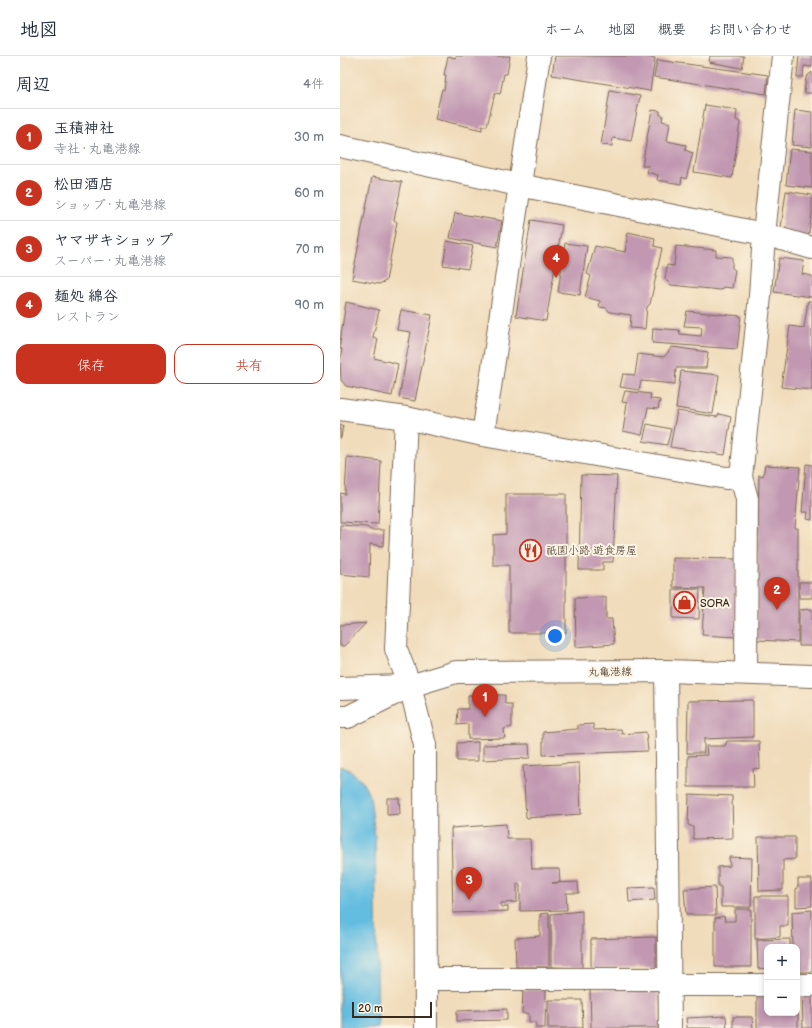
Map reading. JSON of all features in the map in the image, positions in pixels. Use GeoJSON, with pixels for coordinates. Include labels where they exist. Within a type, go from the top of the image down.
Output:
{"type":"FeatureCollection","features":[{"type":"Feature","properties":{"kind":"street"},"geometry":{"type":"LineString","coordinates":[[483,435],[539,56]]}},
{"type":"Feature","properties":{"kind":"street"},"geometry":{"type":"LineString","coordinates":[[746,673],[747,499],[741,477],[760,296],[764,234],[783,56]]}},
{"type":"Feature","properties":{"kind":"street"},"geometry":{"type":"LineString","coordinates":[[340,146],[519,186],[764,234],[812,248]]}},
{"type":"Feature","properties":{"kind":"street"},"geometry":{"type":"LineString","coordinates":[[340,409],[406,418],[483,435],[726,478],[741,477]]}},
{"type":"Feature","properties":{"kind":"street"},"geometry":{"type":"LineString","coordinates":[[406,418],[396,649],[410,686],[425,745],[426,1028]]}},
{"type":"Feature","properties":{"kind":"street"},"geometry":{"type":"LineString","coordinates":[[666,671],[670,1028]]}},
{"type":"Feature","properties":{"kind":"street","name":"丸亀港線"},"geometry":{"type":"LineString","coordinates":[[340,717],[348,717],[410,686],[456,672],[666,671],[812,676]]}},
{"type":"Feature","properties":{"kind":"street","name":"丸亀港線"},"geometry":{"type":"LineString","coordinates":[[340,688],[410,686]]}},
{"type":"Feature","properties":{"kind":"street"},"geometry":{"type":"LineString","coordinates":[[426,979],[670,982],[764,985]]}},
{"type":"Feature","properties":{"kind":"street"},"geometry":{"type":"LineString","coordinates":[[800,985],[812,985]]}},
{"type":"Feature","properties":{"kind":"water"},"geometry":{"type":"Polygon","coordinates":[[[340,766],[350,770],[362,781],[370,797],[375,836],[378,1028],[340,1028],[340,766]]]}},
{"type":"Feature","properties":{"kind":"building"},"geometry":{"type":"Polygon","coordinates":[[[448,56],[455,58],[456,56],[510,56],[507,74],[504,74],[500,94],[495,93],[487,126],[482,126],[482,130],[435,119],[442,89],[444,90],[446,75],[444,75],[448,56]]]}},
{"type":"Feature","properties":{"kind":"building"},"geometry":{"type":"Polygon","coordinates":[[[555,56],[642,56],[655,58],[650,91],[552,75],[555,56]]]}},
{"type":"Feature","properties":{"kind":"building"},"geometry":{"type":"Polygon","coordinates":[[[710,56],[744,56],[742,68],[709,62],[710,56]]]}},
{"type":"Feature","properties":{"kind":"building"},"geometry":{"type":"Polygon","coordinates":[[[799,56],[812,56],[812,67],[804,66],[803,77],[797,77],[799,56]]]}},
{"type":"Feature","properties":{"kind":"building"},"geometry":{"type":"Polygon","coordinates":[[[657,60],[768,75],[766,94],[654,77],[657,60]]]}},
{"type":"Feature","properties":{"kind":"building"},"geometry":{"type":"Polygon","coordinates":[[[812,72],[812,93],[804,93],[806,77],[812,72]]]}},
{"type":"Feature","properties":{"kind":"building"},"geometry":{"type":"Polygon","coordinates":[[[610,90],[640,96],[631,141],[613,138],[612,146],[601,145],[610,90]]]}},
{"type":"Feature","properties":{"kind":"building"},"geometry":{"type":"Polygon","coordinates":[[[705,105],[737,110],[736,120],[740,122],[732,178],[694,172],[705,105]]]}},
{"type":"Feature","properties":{"kind":"building"},"geometry":{"type":"Polygon","coordinates":[[[652,110],[660,111],[660,115],[663,115],[662,121],[670,123],[667,141],[686,145],[685,150],[693,153],[686,179],[682,177],[681,184],[657,180],[658,175],[647,172],[649,166],[642,166],[652,110]]]}},
{"type":"Feature","properties":{"kind":"building"},"geometry":{"type":"Polygon","coordinates":[[[795,110],[812,112],[812,147],[792,145],[795,110]]]}},
{"type":"Feature","properties":{"kind":"building"},"geometry":{"type":"Polygon","coordinates":[[[790,149],[812,151],[812,188],[786,185],[790,149]]]}},
{"type":"Feature","properties":{"kind":"building"},"geometry":{"type":"Polygon","coordinates":[[[372,177],[402,182],[394,220],[397,222],[386,281],[379,284],[352,279],[372,177]]]}},
{"type":"Feature","properties":{"kind":"building"},"geometry":{"type":"Polygon","coordinates":[[[786,191],[812,195],[812,214],[808,238],[786,236],[787,228],[781,228],[786,191]]]}},
{"type":"Feature","properties":{"kind":"building"},"geometry":{"type":"Polygon","coordinates":[[[455,213],[502,221],[497,247],[450,238],[455,213]]]}},
{"type":"Feature","properties":{"kind":"building"},"geometry":{"type":"Polygon","coordinates":[[[531,220],[562,225],[546,321],[516,316],[531,220]]]}},
{"type":"Feature","properties":{"kind":"building"},"geometry":{"type":"Polygon","coordinates":[[[628,232],[655,238],[654,246],[662,248],[650,304],[647,307],[645,329],[630,328],[631,315],[610,312],[606,308],[599,307],[600,301],[585,297],[591,276],[587,274],[595,246],[625,252],[628,232]]]}},
{"type":"Feature","properties":{"kind":"building"},"geometry":{"type":"Polygon","coordinates":[[[447,241],[473,246],[468,269],[443,265],[447,241]]]}},
{"type":"Feature","properties":{"kind":"building"},"geometry":{"type":"Polygon","coordinates":[[[565,243],[587,246],[580,295],[558,292],[565,243]]]}},
{"type":"Feature","properties":{"kind":"building"},"geometry":{"type":"Polygon","coordinates":[[[676,246],[716,250],[716,256],[732,257],[732,268],[735,270],[732,288],[723,287],[720,290],[671,285],[665,279],[667,265],[674,266],[676,246]]]}},
{"type":"Feature","properties":{"kind":"building"},"geometry":{"type":"Polygon","coordinates":[[[779,258],[804,261],[802,274],[812,276],[812,297],[774,292],[779,258]]]}},
{"type":"Feature","properties":{"kind":"building"},"geometry":{"type":"Polygon","coordinates":[[[808,301],[812,301],[812,390],[781,387],[790,326],[804,328],[808,301]]]}},
{"type":"Feature","properties":{"kind":"building"},"geometry":{"type":"Polygon","coordinates":[[[346,302],[379,310],[373,337],[378,339],[374,358],[398,364],[392,396],[346,386],[341,380],[340,362],[342,349],[340,349],[340,341],[346,302]]]}},
{"type":"Feature","properties":{"kind":"building"},"geometry":{"type":"Polygon","coordinates":[[[401,310],[432,315],[415,401],[399,398],[411,332],[397,330],[401,310]]]}},
{"type":"Feature","properties":{"kind":"building"},"geometry":{"type":"Polygon","coordinates":[[[687,311],[741,316],[737,349],[652,343],[653,328],[679,330],[680,334],[701,336],[702,327],[684,326],[687,311]]]}},
{"type":"Feature","properties":{"kind":"building"},"geometry":{"type":"Polygon","coordinates":[[[672,347],[708,352],[706,368],[676,368],[675,384],[641,381],[639,390],[620,387],[623,374],[635,375],[638,354],[664,357],[672,347]]]}},
{"type":"Feature","properties":{"kind":"building"},"geometry":{"type":"Polygon","coordinates":[[[681,371],[719,375],[713,414],[676,408],[681,371]]]}},
{"type":"Feature","properties":{"kind":"building"},"geometry":{"type":"Polygon","coordinates":[[[625,391],[651,394],[650,399],[660,400],[658,409],[648,408],[642,435],[623,431],[627,403],[622,402],[625,391]]]}},
{"type":"Feature","properties":{"kind":"building"},"geometry":{"type":"Polygon","coordinates":[[[677,411],[717,417],[719,414],[731,417],[725,455],[670,447],[677,411]]]}},
{"type":"Feature","properties":{"kind":"building"},"geometry":{"type":"Polygon","coordinates":[[[647,424],[671,429],[667,445],[643,441],[647,424]]]}},
{"type":"Feature","properties":{"kind":"building"},"geometry":{"type":"Polygon","coordinates":[[[340,425],[343,425],[341,438],[340,438],[340,425]]]}},
{"type":"Feature","properties":{"kind":"building"},"geometry":{"type":"Polygon","coordinates":[[[347,457],[381,461],[378,524],[340,522],[340,493],[345,494],[347,457]]]}},
{"type":"Feature","properties":{"kind":"building"},"geometry":{"type":"Polygon","coordinates":[[[806,464],[812,465],[812,520],[807,519],[808,512],[802,512],[806,464]]]}},
{"type":"Feature","properties":{"kind":"building"},"geometry":{"type":"Polygon","coordinates":[[[765,465],[800,467],[795,528],[798,528],[798,642],[756,640],[759,475],[763,476],[765,465]]]}},
{"type":"Feature","properties":{"kind":"building"},"geometry":{"type":"Polygon","coordinates":[[[581,475],[617,476],[613,562],[603,562],[603,570],[579,570],[581,475]]]}},
{"type":"Feature","properties":{"kind":"building","name":"祇園小路 遊食房屋"},"geometry":{"type":"Polygon","coordinates":[[[506,494],[566,494],[566,633],[509,633],[509,565],[493,565],[493,535],[506,534],[506,494]]]}},
{"type":"Feature","properties":{"kind":"building"},"geometry":{"type":"Polygon","coordinates":[[[340,525],[367,527],[370,530],[384,530],[383,546],[370,544],[369,577],[340,574],[340,525]]]}},
{"type":"Feature","properties":{"kind":"building"},"geometry":{"type":"Polygon","coordinates":[[[673,558],[737,559],[736,637],[702,635],[705,588],[673,587],[673,558]]]}},
{"type":"Feature","properties":{"kind":"building"},"geometry":{"type":"Polygon","coordinates":[[[799,582],[812,582],[812,598],[799,598],[799,582]]]}},
{"type":"Feature","properties":{"kind":"building"},"geometry":{"type":"Polygon","coordinates":[[[673,589],[700,589],[699,619],[673,618],[673,589]]]}},
{"type":"Feature","properties":{"kind":"building"},"geometry":{"type":"Polygon","coordinates":[[[606,597],[606,619],[612,619],[614,644],[576,647],[575,598],[606,597]]]}},
{"type":"Feature","properties":{"kind":"building"},"geometry":{"type":"Polygon","coordinates":[[[812,609],[812,646],[799,646],[799,610],[812,609]]]}},
{"type":"Feature","properties":{"kind":"building"},"geometry":{"type":"Polygon","coordinates":[[[366,623],[344,646],[340,646],[340,625],[366,623]]]}},
{"type":"Feature","properties":{"kind":"building"},"geometry":{"type":"Polygon","coordinates":[[[468,695],[505,695],[505,704],[512,704],[512,727],[504,729],[505,738],[468,739],[468,724],[457,725],[458,709],[468,709],[468,695]]]}},
{"type":"Feature","properties":{"kind":"building"},"geometry":{"type":"Polygon","coordinates":[[[753,700],[753,737],[704,739],[704,753],[687,753],[688,701],[753,700]]]}},
{"type":"Feature","properties":{"kind":"building"},"geometry":{"type":"Polygon","coordinates":[[[593,724],[594,730],[621,729],[622,734],[646,732],[648,751],[543,755],[543,732],[578,729],[578,725],[593,724]]]}},
{"type":"Feature","properties":{"kind":"building"},"geometry":{"type":"Polygon","coordinates":[[[727,741],[759,741],[760,768],[753,769],[754,787],[688,787],[688,756],[707,755],[706,746],[725,746],[727,741]]]}},
{"type":"Feature","properties":{"kind":"building"},"geometry":{"type":"Polygon","coordinates":[[[478,742],[478,761],[457,761],[457,743],[478,742]]]}},
{"type":"Feature","properties":{"kind":"building"},"geometry":{"type":"Polygon","coordinates":[[[529,744],[530,758],[483,760],[483,745],[529,744]]]}},
{"type":"Feature","properties":{"kind":"building"},"geometry":{"type":"Polygon","coordinates":[[[579,763],[581,814],[526,818],[523,766],[579,763]]]}},
{"type":"Feature","properties":{"kind":"building"},"geometry":{"type":"Polygon","coordinates":[[[689,794],[732,796],[733,838],[693,839],[693,827],[688,825],[689,794]]]}},
{"type":"Feature","properties":{"kind":"building"},"geometry":{"type":"Polygon","coordinates":[[[387,798],[399,798],[400,814],[387,815],[387,798]]]}},
{"type":"Feature","properties":{"kind":"building"},"geometry":{"type":"Polygon","coordinates":[[[506,824],[507,839],[530,839],[532,869],[559,869],[560,882],[552,883],[578,882],[579,893],[566,893],[567,910],[520,911],[520,884],[517,884],[517,902],[501,903],[501,907],[508,907],[508,911],[453,913],[451,828],[506,824]]]}},
{"type":"Feature","properties":{"kind":"building"},"geometry":{"type":"Polygon","coordinates":[[[758,837],[795,837],[795,859],[783,860],[783,890],[759,891],[758,837]]]}},
{"type":"Feature","properties":{"kind":"building"},"geometry":{"type":"Polygon","coordinates":[[[729,857],[752,858],[751,907],[721,907],[721,887],[718,886],[718,867],[730,866],[729,857]]]}},
{"type":"Feature","properties":{"kind":"building"},"geometry":{"type":"Polygon","coordinates":[[[798,879],[812,879],[812,906],[796,907],[796,889],[798,886],[798,879]]]}},
{"type":"Feature","properties":{"kind":"building"},"geometry":{"type":"Polygon","coordinates":[[[654,887],[655,900],[629,902],[628,888],[654,887]]]}},
{"type":"Feature","properties":{"kind":"building"},"geometry":{"type":"Polygon","coordinates":[[[715,887],[716,915],[686,915],[684,889],[715,887]]]}},
{"type":"Feature","properties":{"kind":"building"},"geometry":{"type":"Polygon","coordinates":[[[755,896],[788,896],[788,926],[780,926],[780,937],[755,939],[755,896]]]}},
{"type":"Feature","properties":{"kind":"building"},"geometry":{"type":"Polygon","coordinates":[[[735,909],[751,909],[751,967],[715,967],[715,918],[724,916],[725,921],[735,921],[735,909]]]}},
{"type":"Feature","properties":{"kind":"building"},"geometry":{"type":"Polygon","coordinates":[[[812,910],[812,972],[800,972],[800,944],[793,944],[792,912],[812,910]]]}},
{"type":"Feature","properties":{"kind":"building"},"geometry":{"type":"Polygon","coordinates":[[[582,911],[582,968],[551,967],[551,914],[582,911]]]}},
{"type":"Feature","properties":{"kind":"building"},"geometry":{"type":"Polygon","coordinates":[[[549,913],[549,967],[516,967],[515,938],[540,936],[540,914],[549,913]]]}},
{"type":"Feature","properties":{"kind":"building"},"geometry":{"type":"Polygon","coordinates":[[[656,937],[656,968],[591,969],[591,939],[656,937]]]}},
{"type":"Feature","properties":{"kind":"building"},"geometry":{"type":"Polygon","coordinates":[[[790,939],[790,944],[764,944],[764,968],[758,969],[757,940],[790,939]]]}},
{"type":"Feature","properties":{"kind":"building"},"geometry":{"type":"Polygon","coordinates":[[[658,987],[659,1028],[591,1028],[590,989],[658,987]]]}},
{"type":"Feature","properties":{"kind":"building"},"geometry":{"type":"Polygon","coordinates":[[[523,990],[546,990],[545,1028],[536,1028],[536,1022],[529,1022],[529,1014],[522,1013],[523,990]]]}},
{"type":"Feature","properties":{"kind":"building"},"geometry":{"type":"Polygon","coordinates":[[[802,993],[812,993],[812,1028],[803,1028],[802,993]]]}},
{"type":"Feature","properties":{"kind":"building"},"geometry":{"type":"Polygon","coordinates":[[[764,996],[764,1016],[798,1016],[798,1028],[757,1028],[757,997],[764,996]]]}},
{"type":"Feature","properties":{"kind":"building"},"geometry":{"type":"Polygon","coordinates":[[[548,1000],[582,1000],[583,1028],[548,1028],[548,1000]]]}},
{"type":"Feature","properties":{"kind":"building"},"geometry":{"type":"Polygon","coordinates":[[[507,1009],[507,1020],[457,1021],[457,1011],[507,1009]]]}},
{"type":"Feature","properties":{"kind":"building"},"geometry":{"type":"Polygon","coordinates":[[[726,1016],[727,1028],[687,1028],[686,1018],[726,1016]]]}},
{"type":"Feature","properties":{"kind":"building"},"geometry":{"type":"Polygon","coordinates":[[[733,1017],[752,1017],[753,1028],[733,1028],[733,1017]]]}},
{"type":"Feature","properties":{"kind":"place","name":"麺処 綿谷"},"geometry":{"type":"Point","coordinates":[556,278]}},
{"type":"Feature","properties":{"kind":"place","name":"祇園小路 遊食房屋"},"geometry":{"type":"Point","coordinates":[530,550]}},
{"type":"Feature","properties":{"kind":"place","name":"SORA"},"geometry":{"type":"Point","coordinates":[684,603]}},
{"type":"Feature","properties":{"kind":"place","name":"松田酒店"},"geometry":{"type":"Point","coordinates":[777,610]}},
{"type":"Feature","properties":{"kind":"place","name":"玉積神社"},"geometry":{"type":"Point","coordinates":[485,717]}},
{"type":"Feature","properties":{"kind":"place","name":"ヤマザキショップ"},"geometry":{"type":"Point","coordinates":[469,900]}}]}
